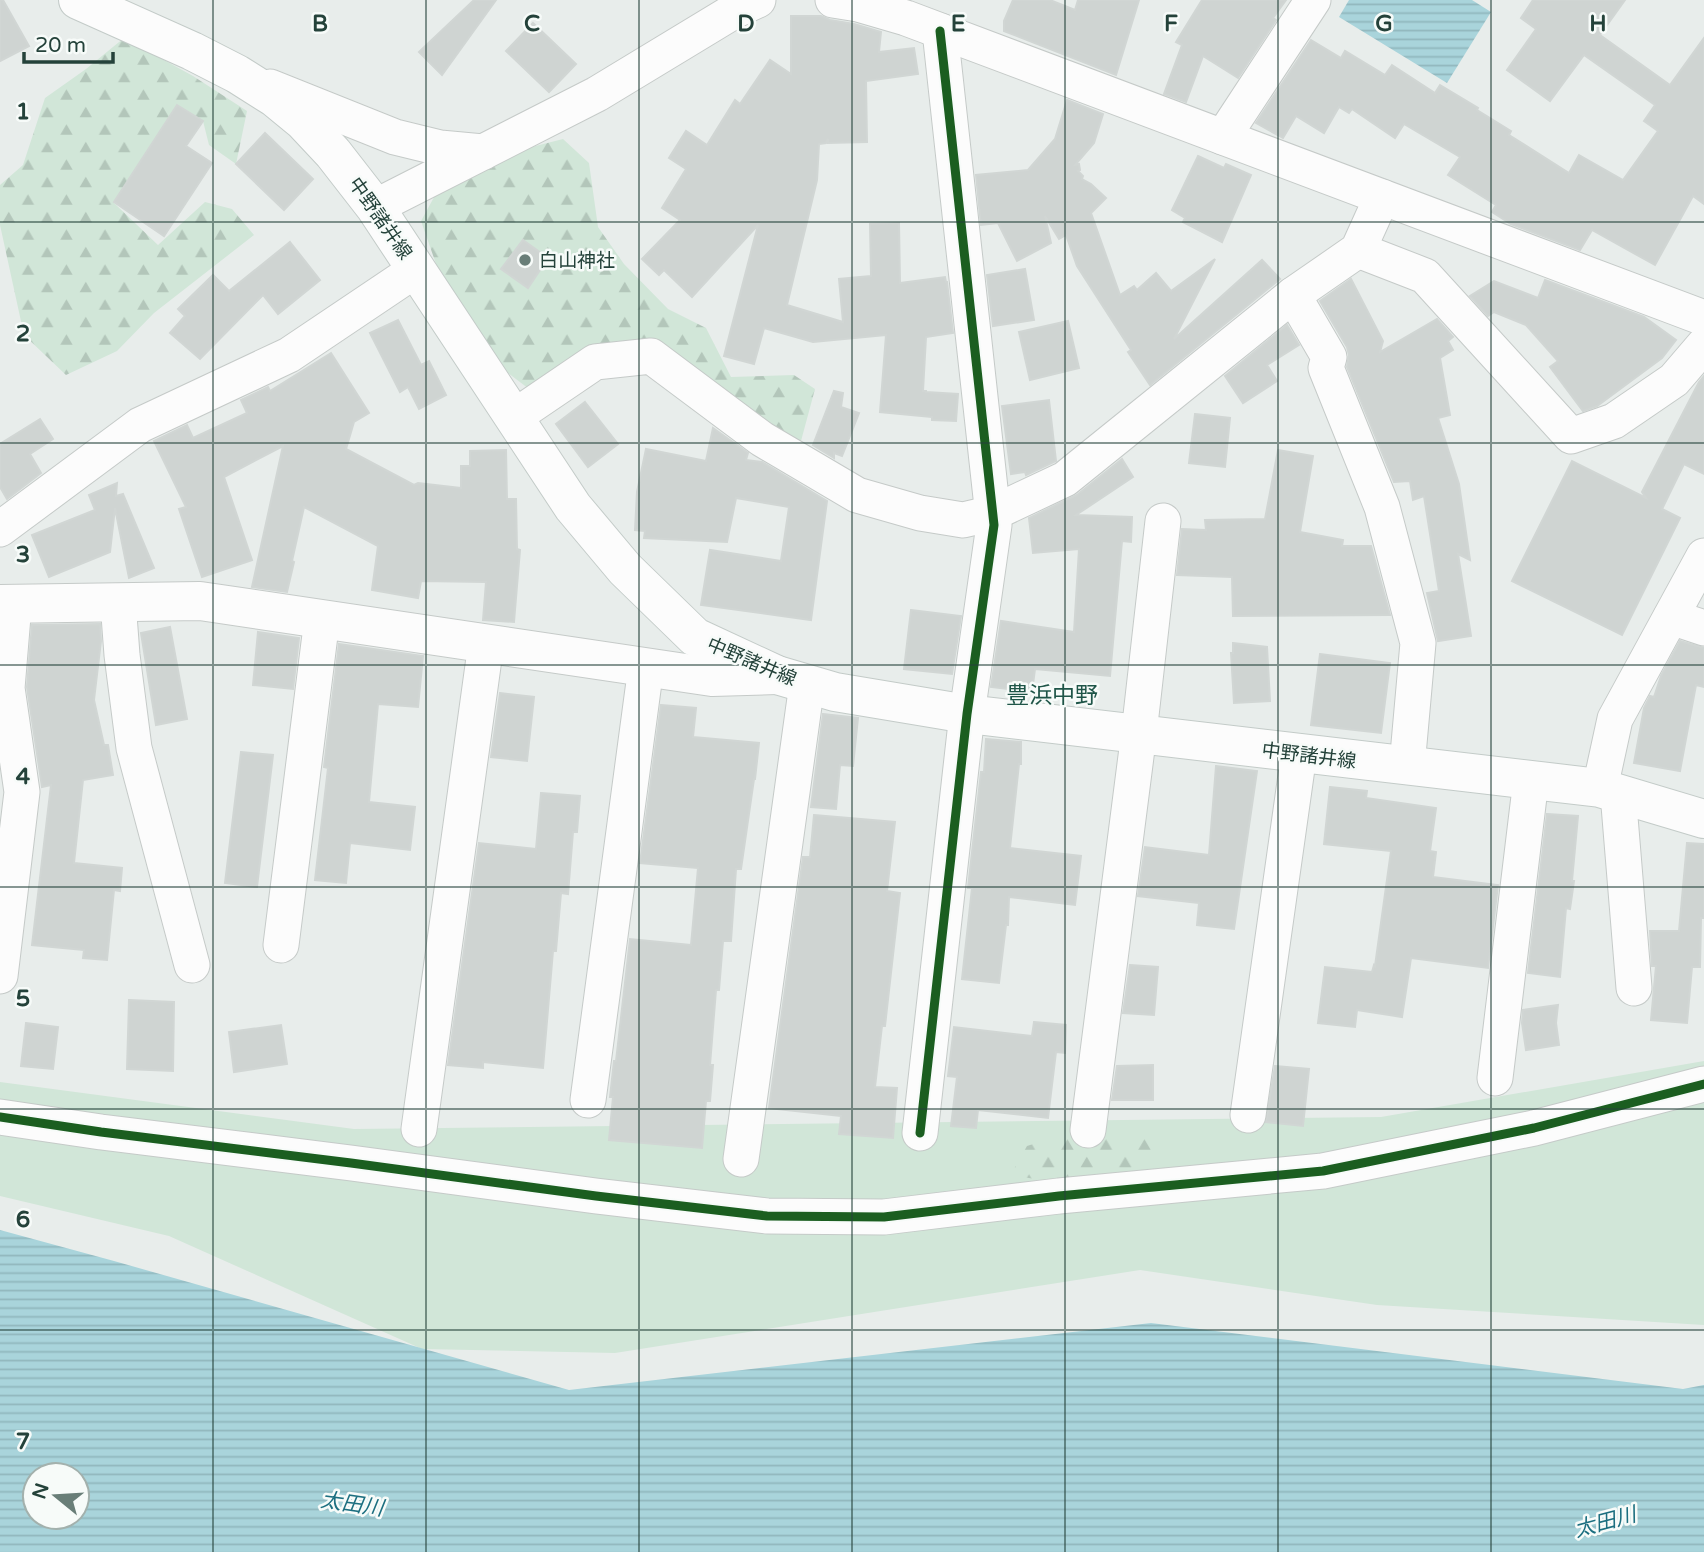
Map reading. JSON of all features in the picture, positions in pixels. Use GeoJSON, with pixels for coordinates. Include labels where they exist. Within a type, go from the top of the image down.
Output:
{"type":"FeatureCollection","features":[{"type":"Feature","properties":{"kind":"main road","name":"中野諸井線"},"geometry":{"type":"LineString","coordinates":[[78,0],[237,74],[275,98],[303,121],[333,153],[375,207],[573,507],[635,579],[695,637],[792,679],[835,692],[967,714],[1609,791],[1704,819]]}},
{"type":"Feature","properties":{"kind":"main road"},"geometry":{"type":"LineString","coordinates":[[7,604],[200,601],[712,677],[792,679]]}},
{"type":"Feature","properties":{"kind":"street"},"geometry":{"type":"LineString","coordinates":[[375,207],[597,94],[734,11],[758,0]]}},
{"type":"Feature","properties":{"kind":"street"},"geometry":{"type":"LineString","coordinates":[[833,0],[903,9],[940,31],[1704,318]]}},
{"type":"Feature","properties":{"kind":"street"},"geometry":{"type":"LineString","coordinates":[[1223,137],[1314,0]]}},
{"type":"Feature","properties":{"kind":"street"},"geometry":{"type":"LineString","coordinates":[[920,1133],[967,714],[994,525],[940,31]]}},
{"type":"Feature","properties":{"kind":"street"},"geometry":{"type":"LineString","coordinates":[[237,74],[395,137],[440,148],[482,152]]}},
{"type":"Feature","properties":{"kind":"street"},"geometry":{"type":"LineString","coordinates":[[514,417],[595,362],[652,356],[762,439],[857,495],[920,513],[962,520],[993,513],[1065,480],[1293,295],[1358,250],[1382,197]]}},
{"type":"Feature","properties":{"kind":"street"},"geometry":{"type":"LineString","coordinates":[[1358,250],[1425,276],[1571,436],[1614,421],[1674,380],[1704,345]]}},
{"type":"Feature","properties":{"kind":"street"},"geometry":{"type":"LineString","coordinates":[[0,529],[140,425],[289,355],[417,269]]}},
{"type":"Feature","properties":{"kind":"street"},"geometry":{"type":"LineString","coordinates":[[1293,295],[1329,357],[1326,368],[1382,507],[1418,642],[1407,766]]}},
{"type":"Feature","properties":{"kind":"street"},"geometry":{"type":"LineString","coordinates":[[1088,1129],[1139,733],[1163,521]]}},
{"type":"Feature","properties":{"kind":"street"},"geometry":{"type":"LineString","coordinates":[[1634,988],[1609,791],[1615,719],[1704,556]]}},
{"type":"Feature","properties":{"kind":"street"},"geometry":{"type":"LineString","coordinates":[[118,602],[134,748],[192,965]]}},
{"type":"Feature","properties":{"kind":"street"},"geometry":{"type":"LineString","coordinates":[[0,976],[22,792],[6,688],[7,604]]}},
{"type":"Feature","properties":{"kind":"street"},"geometry":{"type":"LineString","coordinates":[[1671,617],[1704,628]]}},
{"type":"Feature","properties":{"kind":"street"},"geometry":{"type":"LineString","coordinates":[[281,945],[322,619]]}},
{"type":"Feature","properties":{"kind":"street"},"geometry":{"type":"LineString","coordinates":[[419,1129],[486,644]]}},
{"type":"Feature","properties":{"kind":"street"},"geometry":{"type":"LineString","coordinates":[[587,1100],[646,667]]}},
{"type":"Feature","properties":{"kind":"street"},"geometry":{"type":"LineString","coordinates":[[741,1158],[792,679]]}},
{"type":"Feature","properties":{"kind":"street"},"geometry":{"type":"LineString","coordinates":[[1248,1115],[1299,754]]}},
{"type":"Feature","properties":{"kind":"street"},"geometry":{"type":"LineString","coordinates":[[1495,1077],[1531,780]]}},
{"type":"Feature","properties":{"kind":"street"},"geometry":{"type":"LineString","coordinates":[[0,1117],[766,1216],[884,1217],[1010,1201],[1323,1171],[1534,1128],[1704,1084]]}},
{"type":"Feature","properties":{"kind":"green space"},"geometry":{"type":"Polygon","coordinates":[[[124,38],[193,76],[247,111],[236,164],[209,145],[203,121],[177,105],[114,203],[158,245],[205,202],[232,209],[254,235],[154,313],[117,351],[66,375],[24,335],[0,225],[0,185],[23,165],[45,98],[124,38]]]}},
{"type":"Feature","properties":{"kind":"green space"},"geometry":{"type":"Polygon","coordinates":[[[563,139],[589,163],[598,227],[624,264],[668,309],[706,328],[731,377],[794,375],[815,389],[801,441],[762,439],[651,356],[541,398],[462,338],[421,221],[450,168],[563,139]]]}},
{"type":"Feature","properties":{"kind":"green space"},"geometry":{"type":"Polygon","coordinates":[[[1704,1061],[1704,1325],[1377,1305],[1140,1270],[615,1353],[422,1349],[169,1236],[0,1196],[0,1082],[354,1129],[1381,1117],[1704,1061]]]}},
{"type":"Feature","properties":{"kind":"green space"},"geometry":{"type":"Polygon","coordinates":[[[1071,1132],[1169,1138],[1151,1174],[1048,1181],[1016,1176],[1014,1169],[1027,1146],[1071,1132]]]}},
{"type":"Feature","properties":{"kind":"water"},"geometry":{"type":"Polygon","coordinates":[[[1349,0],[1472,0],[1491,12],[1447,83],[1339,17],[1349,0]]]}},
{"type":"Feature","properties":{"kind":"water","name":"太田川"},"geometry":{"type":"Polygon","coordinates":[[[0,1230],[569,1390],[1151,1323],[1683,1389],[1704,1385],[1704,1552],[0,1552],[0,1230]]]}},
{"type":"Feature","properties":{"kind":"building"},"geometry":{"type":"Polygon","coordinates":[[[0,0],[3,0],[29,46],[0,61],[0,0]]]}},
{"type":"Feature","properties":{"kind":"building"},"geometry":{"type":"Polygon","coordinates":[[[474,0],[496,0],[442,75],[419,52],[474,0]]]}},
{"type":"Feature","properties":{"kind":"building"},"geometry":{"type":"Polygon","coordinates":[[[1013,0],[1050,0],[1075,10],[1078,0],[1139,0],[1116,75],[1004,31],[1004,21],[1013,0]]]}},
{"type":"Feature","properties":{"kind":"building"},"geometry":{"type":"Polygon","coordinates":[[[1202,0],[1286,0],[1238,78],[1203,56],[1186,102],[1164,94],[1182,45],[1176,42],[1202,0]]]}},
{"type":"Feature","properties":{"kind":"building"},"geometry":{"type":"Polygon","coordinates":[[[1533,0],[1625,0],[1600,35],[1670,85],[1704,38],[1704,204],[1693,196],[1655,265],[1592,230],[1580,250],[1511,224],[1492,212],[1496,205],[1448,175],[1460,157],[1404,124],[1395,138],[1352,109],[1349,113],[1339,107],[1324,133],[1296,116],[1283,138],[1256,123],[1311,40],[1341,58],[1345,51],[1385,75],[1392,65],[1435,93],[1440,85],[1511,131],[1509,135],[1569,173],[1579,155],[1623,180],[1658,131],[1644,121],[1655,105],[1584,55],[1550,101],[1507,70],[1536,29],[1521,18],[1533,0]]]}},
{"type":"Feature","properties":{"kind":"building"},"geometry":{"type":"Polygon","coordinates":[[[791,16],[821,16],[881,32],[879,52],[914,48],[918,74],[866,81],[867,142],[828,143],[828,139],[826,143],[819,144],[817,180],[787,305],[843,322],[839,279],[871,276],[870,224],[899,223],[900,283],[945,277],[947,282],[953,333],[926,337],[923,391],[958,394],[956,421],[880,412],[886,335],[813,342],[764,328],[754,364],[724,356],[758,225],[692,297],[664,270],[659,275],[642,259],[680,220],[662,208],[686,169],[669,158],[686,131],[707,145],[735,100],[740,104],[770,60],[791,74],[791,16]]]}},
{"type":"Feature","properties":{"kind":"building"},"geometry":{"type":"Polygon","coordinates":[[[533,23],[576,64],[549,92],[506,51],[533,23]]]}},
{"type":"Feature","properties":{"kind":"building"},"geometry":{"type":"Polygon","coordinates":[[[1067,100],[1103,114],[1094,143],[1075,165],[1079,164],[1078,171],[1083,176],[1082,179],[1106,198],[1091,213],[1120,295],[1134,286],[1137,290],[1156,273],[1171,291],[1215,259],[1174,339],[1262,260],[1280,279],[1150,385],[1128,352],[1131,350],[1077,266],[1066,235],[1059,239],[1045,216],[1051,243],[1017,261],[998,223],[981,225],[976,175],[1028,170],[1055,139],[1067,100]]]}},
{"type":"Feature","properties":{"kind":"building"},"geometry":{"type":"Polygon","coordinates":[[[177,105],[203,121],[186,146],[212,163],[164,236],[114,202],[177,105]]]}},
{"type":"Feature","properties":{"kind":"building"},"geometry":{"type":"Polygon","coordinates":[[[265,133],[313,179],[284,210],[236,164],[265,133]]]}},
{"type":"Feature","properties":{"kind":"building"},"geometry":{"type":"Polygon","coordinates":[[[1198,156],[1224,168],[1226,164],[1251,175],[1222,242],[1183,222],[1185,218],[1172,210],[1198,156]]]}},
{"type":"Feature","properties":{"kind":"building","name":"白山神社"},"geometry":{"type":"Polygon","coordinates":[[[523,240],[548,258],[528,288],[501,269],[523,240]]]}},
{"type":"Feature","properties":{"kind":"building"},"geometry":{"type":"Polygon","coordinates":[[[290,242],[320,280],[278,314],[263,295],[200,359],[170,333],[185,316],[178,309],[213,275],[229,291],[290,242]]]}},
{"type":"Feature","properties":{"kind":"building"},"geometry":{"type":"Polygon","coordinates":[[[1025,269],[1034,320],[993,326],[987,275],[1025,269]]]}},
{"type":"Feature","properties":{"kind":"building"},"geometry":{"type":"Polygon","coordinates":[[[1351,279],[1383,341],[1380,352],[1437,319],[1453,337],[1448,341],[1453,350],[1440,358],[1450,415],[1438,418],[1459,484],[1470,560],[1458,554],[1471,636],[1438,641],[1427,593],[1439,591],[1424,496],[1413,500],[1410,481],[1394,482],[1347,367],[1347,347],[1320,301],[1351,279]]]}},
{"type":"Feature","properties":{"kind":"building"},"geometry":{"type":"Polygon","coordinates":[[[1545,280],[1644,317],[1676,340],[1662,358],[1597,406],[1583,411],[1550,367],[1558,361],[1526,325],[1494,312],[1488,316],[1470,296],[1494,281],[1538,298],[1545,280]]]}},
{"type":"Feature","properties":{"kind":"building"},"geometry":{"type":"Polygon","coordinates":[[[398,320],[421,365],[429,361],[446,395],[419,409],[408,387],[400,392],[370,333],[398,320]]]}},
{"type":"Feature","properties":{"kind":"building"},"geometry":{"type":"Polygon","coordinates":[[[1068,321],[1079,368],[1030,380],[1019,332],[1068,321]]]}},
{"type":"Feature","properties":{"kind":"building"},"geometry":{"type":"Polygon","coordinates":[[[1287,325],[1299,345],[1267,365],[1277,381],[1243,403],[1225,376],[1287,325]]]}},
{"type":"Feature","properties":{"kind":"building"},"geometry":{"type":"Polygon","coordinates":[[[331,353],[369,413],[354,422],[346,449],[414,485],[418,483],[461,488],[461,466],[470,466],[470,451],[506,450],[507,499],[516,499],[517,549],[520,550],[514,622],[483,620],[486,582],[421,581],[418,598],[372,590],[378,546],[304,507],[287,592],[252,587],[283,446],[224,477],[252,560],[202,577],[179,509],[186,507],[154,441],[187,425],[193,438],[247,413],[241,400],[268,387],[270,391],[331,353]]]}},
{"type":"Feature","properties":{"kind":"building"},"geometry":{"type":"Polygon","coordinates":[[[1704,376],[1704,474],[1684,464],[1662,509],[1680,518],[1622,635],[1512,581],[1572,461],[1646,498],[1642,492],[1704,376]]]}},
{"type":"Feature","properties":{"kind":"building"},"geometry":{"type":"Polygon","coordinates":[[[834,391],[843,393],[841,407],[859,413],[842,456],[834,453],[834,458],[813,445],[834,391]]]}},
{"type":"Feature","properties":{"kind":"building"},"geometry":{"type":"Polygon","coordinates":[[[1049,400],[1056,461],[1026,475],[1025,472],[1011,474],[1002,406],[1049,400]]]}},
{"type":"Feature","properties":{"kind":"building"},"geometry":{"type":"Polygon","coordinates":[[[585,402],[618,444],[588,467],[556,424],[585,402]]]}},
{"type":"Feature","properties":{"kind":"building"},"geometry":{"type":"Polygon","coordinates":[[[1195,414],[1230,418],[1225,467],[1189,463],[1195,414]]]}},
{"type":"Feature","properties":{"kind":"building"},"geometry":{"type":"Polygon","coordinates":[[[40,419],[53,439],[30,454],[41,473],[7,499],[0,487],[0,444],[40,419]]]}},
{"type":"Feature","properties":{"kind":"building"},"geometry":{"type":"Polygon","coordinates":[[[713,428],[748,453],[746,460],[762,462],[827,501],[811,620],[701,605],[710,550],[781,561],[789,507],[736,498],[727,542],[644,538],[645,531],[635,530],[637,492],[646,449],[706,461],[713,428]]]}},
{"type":"Feature","properties":{"kind":"building"},"geometry":{"type":"Polygon","coordinates":[[[1278,450],[1313,456],[1300,532],[1343,540],[1342,546],[1371,546],[1390,615],[1233,616],[1232,577],[1177,575],[1182,529],[1206,530],[1205,520],[1265,519],[1278,450]]]}},
{"type":"Feature","properties":{"kind":"building"},"geometry":{"type":"Polygon","coordinates":[[[1122,459],[1133,477],[1076,515],[1132,517],[1131,542],[1122,541],[1110,676],[1035,669],[1032,692],[991,687],[1001,621],[1074,632],[1079,549],[1033,553],[1029,518],[1077,495],[1122,459]]]}},
{"type":"Feature","properties":{"kind":"building"},"geometry":{"type":"Polygon","coordinates":[[[117,483],[116,496],[123,494],[154,568],[129,578],[115,508],[110,552],[49,577],[32,535],[95,510],[89,495],[117,483]]]}},
{"type":"Feature","properties":{"kind":"building"},"geometry":{"type":"Polygon","coordinates":[[[911,610],[961,616],[952,674],[904,669],[911,610]]]}},
{"type":"Feature","properties":{"kind":"building"},"geometry":{"type":"Polygon","coordinates":[[[100,624],[101,641],[94,700],[104,745],[108,745],[113,775],[83,780],[74,863],[122,868],[120,891],[114,890],[107,960],[83,958],[84,950],[32,945],[51,785],[42,787],[27,687],[32,625],[100,624]]]}},
{"type":"Feature","properties":{"kind":"building"},"geometry":{"type":"Polygon","coordinates":[[[170,627],[187,719],[156,725],[141,633],[170,627]]]}},
{"type":"Feature","properties":{"kind":"building"},"geometry":{"type":"Polygon","coordinates":[[[258,632],[299,638],[293,689],[253,685],[258,632]]]}},
{"type":"Feature","properties":{"kind":"building"},"geometry":{"type":"Polygon","coordinates":[[[1680,641],[1704,648],[1704,687],[1696,685],[1680,771],[1634,763],[1644,708],[1650,696],[1654,697],[1661,676],[1680,641]]]}},
{"type":"Feature","properties":{"kind":"building"},"geometry":{"type":"Polygon","coordinates":[[[1233,643],[1267,647],[1270,701],[1234,703],[1231,653],[1233,643]]]}},
{"type":"Feature","properties":{"kind":"building"},"geometry":{"type":"Polygon","coordinates":[[[339,644],[423,656],[418,707],[378,704],[369,802],[415,807],[410,850],[350,843],[346,883],[315,880],[328,768],[324,767],[339,644]]]}},
{"type":"Feature","properties":{"kind":"building"},"geometry":{"type":"Polygon","coordinates":[[[1320,654],[1390,663],[1381,733],[1311,725],[1320,654]]]}},
{"type":"Feature","properties":{"kind":"building"},"geometry":{"type":"Polygon","coordinates":[[[500,693],[534,697],[527,761],[491,757],[500,693]]]}},
{"type":"Feature","properties":{"kind":"building"},"geometry":{"type":"Polygon","coordinates":[[[661,705],[696,708],[693,737],[759,743],[741,869],[736,869],[731,941],[723,941],[719,990],[716,990],[710,1101],[706,1101],[702,1148],[609,1140],[613,1097],[610,1097],[630,939],[691,945],[698,868],[640,863],[661,705]]]}},
{"type":"Feature","properties":{"kind":"building"},"geometry":{"type":"Polygon","coordinates":[[[823,714],[858,718],[853,766],[840,765],[836,809],[811,807],[823,714]]]}},
{"type":"Feature","properties":{"kind":"building"},"geometry":{"type":"Polygon","coordinates":[[[986,739],[1021,742],[1021,764],[1010,848],[1081,856],[1075,905],[1009,897],[1008,925],[999,983],[962,979],[972,888],[968,888],[986,739]]]}},
{"type":"Feature","properties":{"kind":"building"},"geometry":{"type":"Polygon","coordinates":[[[241,752],[273,755],[257,887],[225,883],[241,752]]]}},
{"type":"Feature","properties":{"kind":"building"},"geometry":{"type":"Polygon","coordinates":[[[1216,766],[1257,771],[1234,929],[1197,925],[1199,903],[1138,896],[1145,847],[1209,855],[1216,766]]]}},
{"type":"Feature","properties":{"kind":"building"},"geometry":{"type":"Polygon","coordinates":[[[1330,787],[1367,791],[1366,798],[1436,808],[1430,851],[1436,852],[1433,877],[1498,885],[1488,968],[1411,958],[1402,1017],[1357,1010],[1355,1027],[1318,1023],[1325,967],[1372,972],[1391,851],[1324,844],[1330,787]]]}},
{"type":"Feature","properties":{"kind":"building"},"geometry":{"type":"Polygon","coordinates":[[[541,793],[580,796],[577,832],[573,832],[568,894],[561,893],[556,951],[553,951],[543,1068],[483,1062],[483,1068],[448,1065],[479,843],[536,849],[541,793]]]}},
{"type":"Feature","properties":{"kind":"building"},"geometry":{"type":"Polygon","coordinates":[[[1547,814],[1578,816],[1574,881],[1570,909],[1566,908],[1560,977],[1528,973],[1547,814]]]}},
{"type":"Feature","properties":{"kind":"building"},"geometry":{"type":"Polygon","coordinates":[[[814,815],[895,822],[887,891],[900,893],[885,1026],[882,1026],[875,1087],[897,1088],[893,1138],[839,1134],[841,1116],[769,1108],[803,857],[810,857],[814,815]]]}},
{"type":"Feature","properties":{"kind":"building"},"geometry":{"type":"Polygon","coordinates":[[[1687,843],[1704,844],[1704,918],[1701,918],[1700,967],[1692,967],[1687,1023],[1651,1020],[1656,966],[1652,966],[1650,931],[1679,931],[1687,843]]]}},
{"type":"Feature","properties":{"kind":"building"},"geometry":{"type":"Polygon","coordinates":[[[1130,965],[1158,967],[1154,1015],[1123,1013],[1130,965]]]}},
{"type":"Feature","properties":{"kind":"building"},"geometry":{"type":"Polygon","coordinates":[[[129,1000],[174,1002],[173,1071],[127,1069],[129,1000]]]}},
{"type":"Feature","properties":{"kind":"building"},"geometry":{"type":"Polygon","coordinates":[[[1558,1005],[1556,1023],[1559,1045],[1526,1050],[1523,1010],[1558,1005]]]}},
{"type":"Feature","properties":{"kind":"building"},"geometry":{"type":"Polygon","coordinates":[[[1034,1022],[1066,1025],[1065,1053],[1056,1052],[1048,1118],[978,1110],[976,1128],[951,1126],[957,1077],[948,1076],[954,1027],[1032,1036],[1034,1022]]]}},
{"type":"Feature","properties":{"kind":"building"},"geometry":{"type":"Polygon","coordinates":[[[26,1023],[58,1027],[53,1069],[21,1066],[26,1023]]]}},
{"type":"Feature","properties":{"kind":"building"},"geometry":{"type":"Polygon","coordinates":[[[281,1025],[287,1064],[234,1072],[229,1032],[281,1025]]]}},
{"type":"Feature","properties":{"kind":"building"},"geometry":{"type":"Polygon","coordinates":[[[1153,1065],[1153,1100],[1112,1100],[1117,1066],[1153,1065]]]}},
{"type":"Feature","properties":{"kind":"building"},"geometry":{"type":"Polygon","coordinates":[[[1275,1066],[1309,1069],[1303,1126],[1266,1122],[1275,1066]]]}},
{"type":"Feature","properties":{"kind":"cycle path"},"geometry":{"type":"LineString","coordinates":[[920,1133],[967,714],[994,525],[940,31]]}},
{"type":"Feature","properties":{"kind":"cycle path"},"geometry":{"type":"LineString","coordinates":[[0,1117],[767,1216],[884,1217],[1059,1196],[1323,1171],[1534,1128],[1704,1084]]}},
{"type":"Feature","properties":{"kind":"place","name":"白山神社"},"geometry":{"type":"Point","coordinates":[525,260]}},
{"type":"Feature","properties":{"kind":"district","name":"豊浜中野"},"geometry":{"type":"Point","coordinates":[1052,695]}}]}
